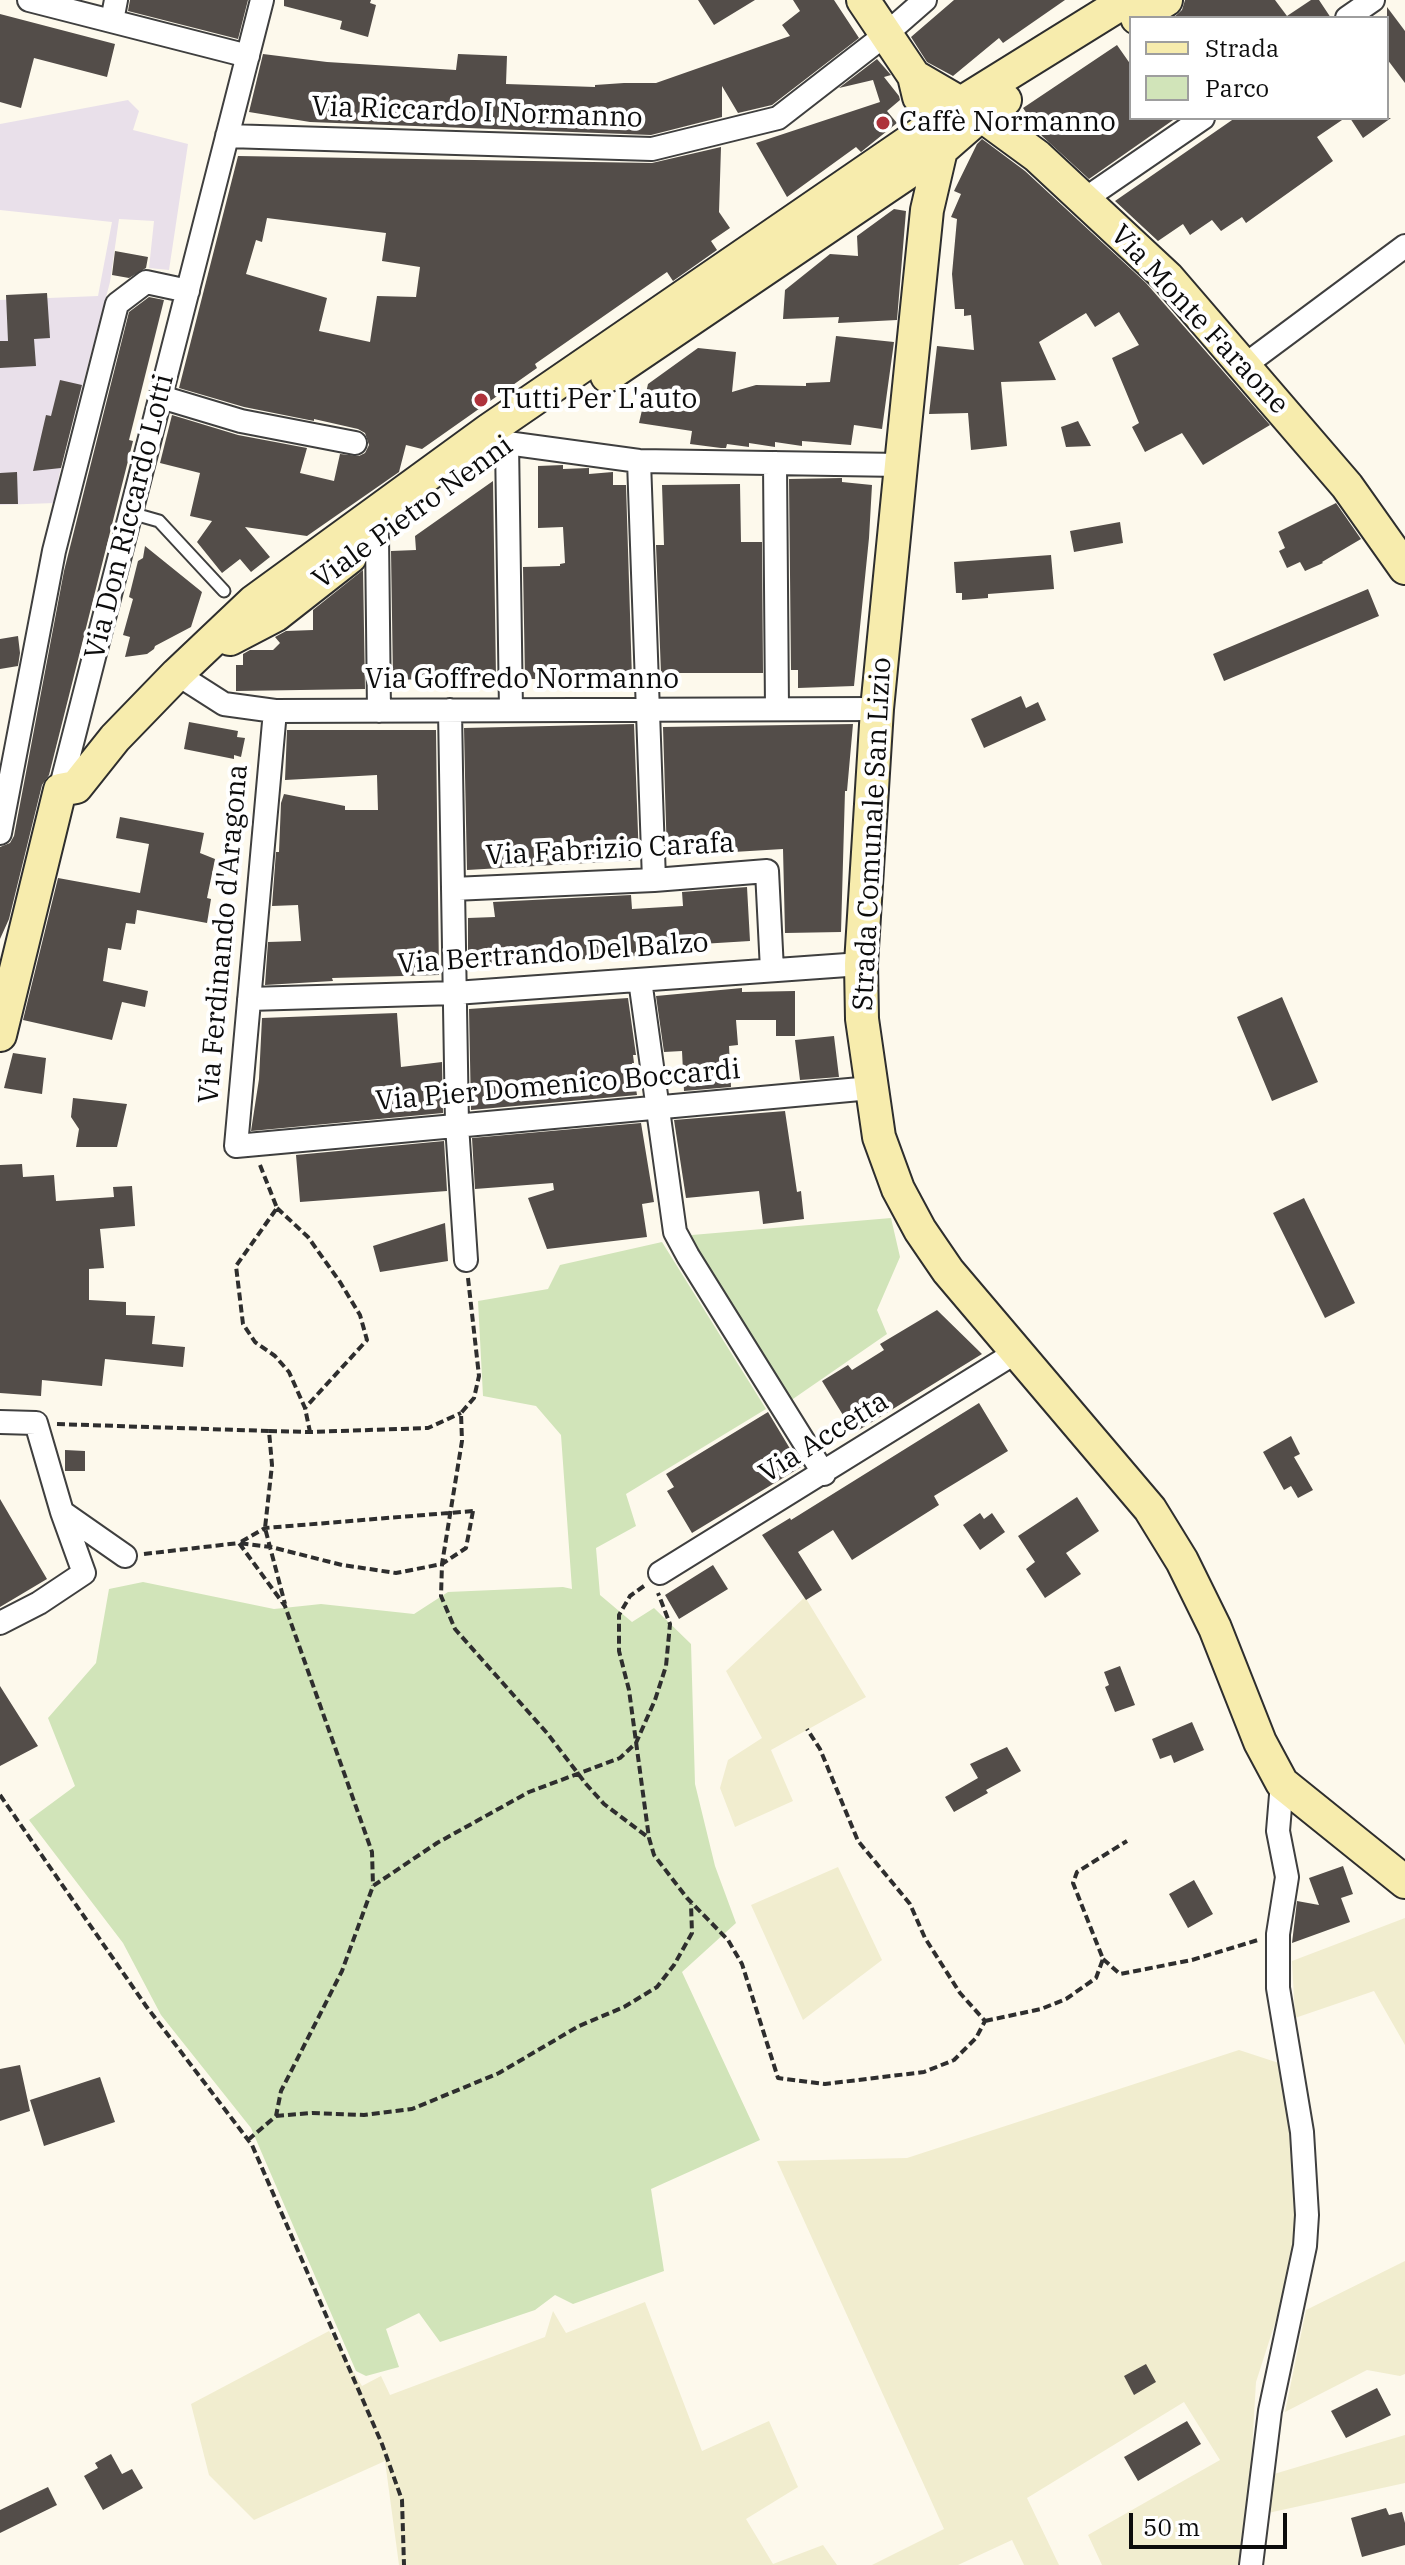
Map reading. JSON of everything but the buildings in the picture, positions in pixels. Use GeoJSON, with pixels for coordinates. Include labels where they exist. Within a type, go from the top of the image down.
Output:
{"type":"FeatureCollection","features":[{"type":"Feature","properties":{"kind":"street"},"geometry":{"type":"LineString","coordinates":[[29,0],[114,11],[248,56]]}},
{"type":"Feature","properties":{"kind":"street","name":"Via Don Riccardo Lotti"},"geometry":{"type":"LineString","coordinates":[[0,1035],[262,0]]}},
{"type":"Feature","properties":{"kind":"street"},"geometry":{"type":"LineString","coordinates":[[863,0],[914,76],[934,140]]}},
{"type":"Feature","properties":{"kind":"street","name":"Via Riccardo I Normanno"},"geometry":{"type":"LineString","coordinates":[[227,136],[652,149],[778,118],[925,0]]}},
{"type":"Feature","properties":{"kind":"street","name":"Viale Pietro Nenni"},"geometry":{"type":"LineString","coordinates":[[188,664],[276,615],[377,536],[1127,0]]}},
{"type":"Feature","properties":{"kind":"street"},"geometry":{"type":"LineString","coordinates":[[1140,16],[1166,0]]}},
{"type":"Feature","properties":{"kind":"street"},"geometry":{"type":"LineString","coordinates":[[1350,16],[1373,0]]}},
{"type":"Feature","properties":{"kind":"street","name":"Viale Pietro Nenni"},"geometry":{"type":"LineString","coordinates":[[971,109],[1129,23]]}},
{"type":"Feature","properties":{"kind":"street","name":"Via Monte Faraone"},"geometry":{"type":"LineString","coordinates":[[914,76],[971,109],[1037,156],[1168,278],[1347,486],[1405,568]]}},
{"type":"Feature","properties":{"kind":"street"},"geometry":{"type":"LineString","coordinates":[[1085,199],[1200,120]]}},
{"type":"Feature","properties":{"kind":"street","name":"Viale Pietro Nenni"},"geometry":{"type":"LineString","coordinates":[[60,790],[76,787],[115,738],[253,602],[489,430],[934,140]]}},
{"type":"Feature","properties":{"kind":"street","name":"Strada Comunale San Lizio"},"geometry":{"type":"LineString","coordinates":[[934,140],[877,709],[861,964],[862,1019],[879,1137],[898,1189],[920,1230],[948,1271],[1150,1509],[1182,1561],[1215,1628],[1260,1742],[1282,1783]]}},
{"type":"Feature","properties":{"kind":"street"},"geometry":{"type":"LineString","coordinates":[[1245,365],[1405,246]]}},
{"type":"Feature","properties":{"kind":"street"},"geometry":{"type":"LineString","coordinates":[[0,833],[54,551],[117,304],[146,282],[188,291]]}},
{"type":"Feature","properties":{"kind":"street"},"geometry":{"type":"LineString","coordinates":[[161,397],[241,421],[355,443]]}},
{"type":"Feature","properties":{"kind":"street"},"geometry":{"type":"LineString","coordinates":[[511,710],[507,443],[639,461],[901,465]]}},
{"type":"Feature","properties":{"kind":"street"},"geometry":{"type":"LineString","coordinates":[[639,461],[654,880]]}},
{"type":"Feature","properties":{"kind":"street"},"geometry":{"type":"LineString","coordinates":[[775,463],[777,709]]}},
{"type":"Feature","properties":{"kind":"street"},"geometry":{"type":"LineString","coordinates":[[377,536],[379,711]]}},
{"type":"Feature","properties":{"kind":"street","name":"Via Goffredo Normanno"},"geometry":{"type":"LineString","coordinates":[[188,664],[224,704],[275,711],[877,709]]}},
{"type":"Feature","properties":{"kind":"street"},"geometry":{"type":"LineString","coordinates":[[450,710],[457,1125],[466,1260]]}},
{"type":"Feature","properties":{"kind":"street","name":"Via Ferdinando d'Aragona"},"geometry":{"type":"LineString","coordinates":[[251,1144],[236,1146],[275,711]]}},
{"type":"Feature","properties":{"kind":"street","name":"Via Fabrizio Carafa"},"geometry":{"type":"LineString","coordinates":[[453,889],[654,880],[767,871],[772,970]]}},
{"type":"Feature","properties":{"kind":"street","name":"Via Bertrando Del Balzo"},"geometry":{"type":"LineString","coordinates":[[249,999],[455,993],[861,964]]}},
{"type":"Feature","properties":{"kind":"street"},"geometry":{"type":"LineString","coordinates":[[640,980],[675,1232],[824,1474]]}},
{"type":"Feature","properties":{"kind":"street","name":"Via Pier Domenico Boccardi"},"geometry":{"type":"LineString","coordinates":[[251,1144],[871,1088]]}},
{"type":"Feature","properties":{"kind":"street","name":"Via Accetta"},"geometry":{"type":"LineString","coordinates":[[660,1573],[1018,1351]]}},
{"type":"Feature","properties":{"kind":"street"},"geometry":{"type":"LineString","coordinates":[[0,1422],[36,1423],[84,1573],[39,1603],[0,1623]]}},
{"type":"Feature","properties":{"kind":"street"},"geometry":{"type":"LineString","coordinates":[[62,1512],[125,1556]]}},
{"type":"Feature","properties":{"kind":"street"},"geometry":{"type":"LineString","coordinates":[[1282,1783],[1405,1882]]}},
{"type":"Feature","properties":{"kind":"street"},"geometry":{"type":"LineString","coordinates":[[1251,2565],[1270,2411],[1305,2246],[1307,2215],[1302,2132],[1278,1988],[1278,1934],[1287,1877],[1278,1831],[1282,1783]]}},
{"type":"Feature","properties":{"kind":"lane"},"geometry":{"type":"LineString","coordinates":[[131,513],[159,521],[224,591]]}},
{"type":"Feature","properties":{"kind":"path"},"geometry":{"type":"LineString","coordinates":[[251,1144],[277,1208],[308,1237],[340,1282],[360,1315],[367,1340],[305,1408]]}},
{"type":"Feature","properties":{"kind":"path"},"geometry":{"type":"LineString","coordinates":[[277,1208],[236,1266],[243,1324],[255,1342],[275,1356],[289,1372],[305,1408],[310,1432]]}},
{"type":"Feature","properties":{"kind":"path"},"geometry":{"type":"LineString","coordinates":[[36,1423],[310,1432],[428,1428],[461,1413],[474,1398],[479,1376],[466,1260]]}},
{"type":"Feature","properties":{"kind":"path"},"geometry":{"type":"LineString","coordinates":[[461,1413],[462,1441],[442,1564],[441,1596],[455,1629],[547,1733],[604,1804],[649,1838]]}},
{"type":"Feature","properties":{"kind":"path"},"geometry":{"type":"LineString","coordinates":[[269,1431],[272,1465],[265,1528],[285,1606],[372,1852],[373,1886],[342,1971],[281,2091],[276,2116]]}},
{"type":"Feature","properties":{"kind":"path"},"geometry":{"type":"LineString","coordinates":[[125,1556],[239,1543],[396,1573],[442,1564],[466,1548],[473,1511],[265,1528],[239,1543]]}},
{"type":"Feature","properties":{"kind":"path"},"geometry":{"type":"LineString","coordinates":[[239,1543],[285,1606]]}},
{"type":"Feature","properties":{"kind":"path"},"geometry":{"type":"LineString","coordinates":[[373,1886],[437,1843],[516,1799],[620,1758],[636,1743],[666,1666],[670,1624],[656,1590],[660,1573]]}},
{"type":"Feature","properties":{"kind":"path"},"geometry":{"type":"LineString","coordinates":[[660,1573],[630,1596],[619,1615],[619,1651],[629,1690],[649,1838],[654,1855],[691,1904],[728,1940],[742,1964],[778,2078],[825,2084],[924,2072],[954,2060],[976,2038],[985,2021]]}},
{"type":"Feature","properties":{"kind":"path"},"geometry":{"type":"LineString","coordinates":[[807,1729],[820,1749],[858,1841],[910,1904],[925,1938],[960,1993],[985,2021]]}},
{"type":"Feature","properties":{"kind":"path"},"geometry":{"type":"LineString","coordinates":[[0,1795],[146,2006],[248,2140],[382,2444],[402,2500],[404,2565]]}},
{"type":"Feature","properties":{"kind":"path"},"geometry":{"type":"LineString","coordinates":[[1127,1841],[1077,1872],[1073,1883],[1103,1959],[1120,1974],[1192,1960],[1278,1934]]}},
{"type":"Feature","properties":{"kind":"path"},"geometry":{"type":"LineString","coordinates":[[248,2140],[276,2116],[312,2113],[364,2115],[412,2109],[499,2073],[579,2026],[624,2007],[657,1987],[674,1965],[692,1933],[691,1904]]}},
{"type":"Feature","properties":{"kind":"path"},"geometry":{"type":"LineString","coordinates":[[985,2021],[1041,2009],[1066,1999],[1096,1978],[1103,1959]]}},
{"type":"Feature","properties":{"kind":"shaded area"},"geometry":{"type":"Polygon","coordinates":[[[128,100],[139,111],[133,130],[188,144],[169,270],[149,268],[154,221],[119,219],[110,282],[54,503],[0,505],[0,300],[98,296],[112,222],[0,210],[0,124],[128,100]]]}},
{"type":"Feature","properties":{"kind":"shaded area"},"geometry":{"type":"Polygon","coordinates":[[[805,1597],[866,1697],[771,1750],[793,1801],[735,1827],[720,1788],[728,1760],[762,1738],[726,1671],[805,1597]]]}},
{"type":"Feature","properties":{"kind":"shaded area"},"geometry":{"type":"Polygon","coordinates":[[[838,1867],[882,1960],[803,2020],[751,1905],[838,1867]]]}},
{"type":"Feature","properties":{"kind":"shaded area"},"geometry":{"type":"Polygon","coordinates":[[[1405,1918],[1405,2045],[1374,1991],[1295,2018],[1292,1961],[1405,1918]]]}},
{"type":"Feature","properties":{"kind":"shaded area"},"geometry":{"type":"Polygon","coordinates":[[[1239,2050],[1285,2065],[1302,2239],[1256,2382],[1245,2565],[1102,2565],[1088,2535],[1220,2460],[1184,2402],[1027,2498],[1059,2565],[1024,2565],[1012,2540],[958,2565],[872,2565],[944,2529],[777,2161],[907,2158],[1239,2050]]]}},
{"type":"Feature","properties":{"kind":"shaded area"},"geometry":{"type":"Polygon","coordinates":[[[1405,2261],[1405,2374],[1400,2376],[1367,2370],[1285,2412],[1306,2310],[1405,2261]]]}},
{"type":"Feature","properties":{"kind":"shaded area"},"geometry":{"type":"Polygon","coordinates":[[[645,2302],[702,2451],[769,2421],[798,2487],[746,2519],[773,2564],[823,2545],[837,2565],[399,2565],[385,2461],[254,2520],[209,2475],[191,2404],[329,2331],[362,2386],[381,2376],[390,2395],[545,2337],[553,2311],[566,2333],[645,2302]]]}},
{"type":"Feature","properties":{"kind":"shaded area"},"geometry":{"type":"Polygon","coordinates":[[[1405,2435],[1405,2483],[1268,2513],[1274,2474],[1405,2435]]]}},
{"type":"Feature","properties":{"kind":"green space"},"geometry":{"type":"Polygon","coordinates":[[[891,1218],[900,1257],[877,1310],[887,1334],[790,1401],[689,1240],[692,1235],[891,1218]]]}},
{"type":"Feature","properties":{"kind":"green space"},"geometry":{"type":"Polygon","coordinates":[[[662,1242],[766,1409],[626,1494],[636,1526],[596,1548],[600,1595],[632,1622],[654,1608],[691,1644],[695,1784],[715,1866],[736,1923],[682,1972],[760,2140],[651,2189],[664,2271],[573,2304],[555,2295],[535,2310],[440,2342],[419,2313],[386,2329],[399,2367],[366,2376],[356,2371],[251,2128],[161,2015],[123,1943],[29,1820],[75,1786],[48,1718],[96,1663],[109,1589],[143,1582],[274,1609],[321,1604],[414,1614],[448,1592],[572,1589],[561,1435],[536,1406],[483,1396],[478,1301],[548,1289],[560,1265],[662,1242]]]}},
{"type":"Feature","properties":{"kind":"place","name":"Caffè Normanno"},"geometry":{"type":"Point","coordinates":[883,123]}},
{"type":"Feature","properties":{"kind":"place","name":"Tutti Per L'auto"},"geometry":{"type":"Point","coordinates":[481,400]}}]}
